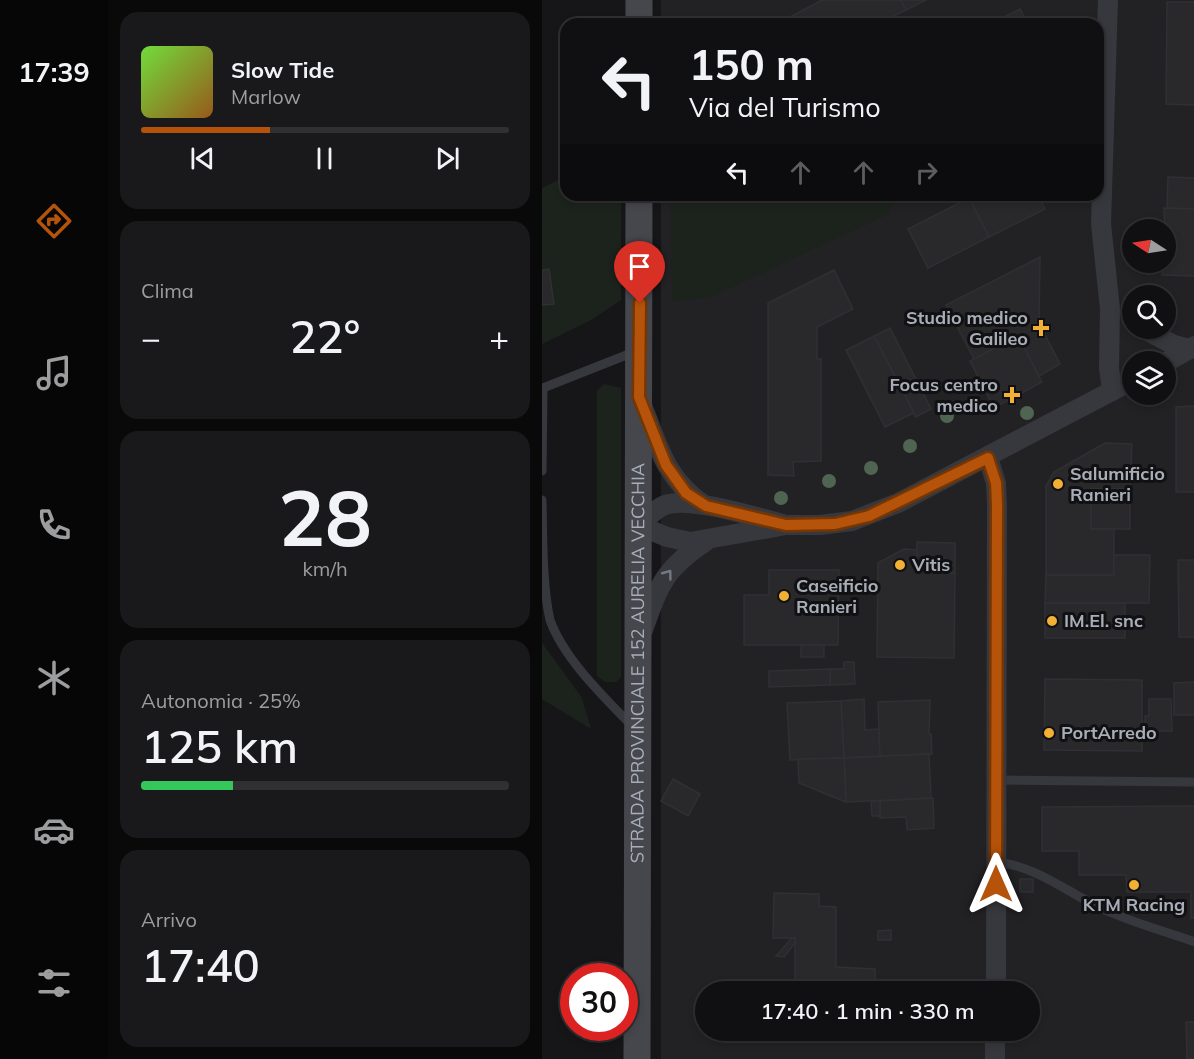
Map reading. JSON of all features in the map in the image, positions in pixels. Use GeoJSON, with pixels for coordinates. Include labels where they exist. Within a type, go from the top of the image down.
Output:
{"type":"FeatureCollection","features":[{"type":"Feature","properties":{"kind":"main road"},"geometry":{"type":"LineString","coordinates":[[639,0],[639,18]]}},
{"type":"Feature","properties":{"kind":"main road","name":"STRADA PROVINCIALE 152 AURELIA VECCHIA"},"geometry":{"type":"LineString","coordinates":[[637,1059],[639,201]]}},
{"type":"Feature","properties":{"kind":"street"},"geometry":{"type":"LineString","coordinates":[[1104,128],[1108,0]]}},
{"type":"Feature","properties":{"kind":"street"},"geometry":{"type":"LineString","coordinates":[[1102,201],[1101,224],[1110,309],[1109,368],[1112,392]]}},
{"type":"Feature","properties":{"kind":"street"},"geometry":{"type":"LineString","coordinates":[[1110,309],[1122,316]]}},
{"type":"Feature","properties":{"kind":"street"},"geometry":{"type":"LineString","coordinates":[[1163,339],[1174,345],[1192,347]]}},
{"type":"Feature","properties":{"kind":"street"},"geometry":{"type":"LineString","coordinates":[[1176,356],[1192,347]]}},
{"type":"Feature","properties":{"kind":"street"},"geometry":{"type":"LineString","coordinates":[[638,525],[679,541],[707,540],[786,525],[835,524],[869,516],[988,458],[1122,386]]}},
{"type":"Feature","properties":{"kind":"street"},"geometry":{"type":"LineString","coordinates":[[639,397],[666,465],[686,493],[706,506]]}},
{"type":"Feature","properties":{"kind":"street"},"geometry":{"type":"LineString","coordinates":[[988,458],[996,483],[997,505],[996,981]]}},
{"type":"Feature","properties":{"kind":"street"},"geometry":{"type":"LineString","coordinates":[[638,525],[665,505],[677,502],[706,506],[786,525]]}},
{"type":"Feature","properties":{"kind":"street"},"geometry":{"type":"LineString","coordinates":[[638,647],[657,591],[666,574],[687,553],[707,540]]}},
{"type":"Feature","properties":{"kind":"street"},"geometry":{"type":"LineString","coordinates":[[995,1041],[995,1059]]}},
{"type":"Feature","properties":{"kind":"lane"},"geometry":{"type":"LineString","coordinates":[[542,471],[543,388],[639,350]]}},
{"type":"Feature","properties":{"kind":"lane"},"geometry":{"type":"LineString","coordinates":[[542,500],[544,596],[551,622],[581,672],[638,732]]}},
{"type":"Feature","properties":{"kind":"lane"},"geometry":{"type":"LineString","coordinates":[[996,780],[1194,782]]}},
{"type":"Feature","properties":{"kind":"lane"},"geometry":{"type":"LineString","coordinates":[[996,862],[1016,864],[1034,871],[1110,912],[1194,942]]}},
{"type":"Feature","properties":{"kind":"shaded area"},"geometry":{"type":"Polygon","coordinates":[[[661,0],[1194,0],[1194,1059],[661,1059],[661,201],[1104,201],[1104,18],[661,18],[661,0]]]}},
{"type":"Feature","properties":{"kind":"shaded area"},"geometry":{"type":"Polygon","coordinates":[[[560,179],[560,201],[621,201],[621,300],[591,320],[542,344],[542,188],[560,179]]]}},
{"type":"Feature","properties":{"kind":"shaded area"},"geometry":{"type":"Polygon","coordinates":[[[670,201],[890,201],[891,213],[709,298],[672,301],[670,201]]]}},
{"type":"Feature","properties":{"kind":"shaded area"},"geometry":{"type":"Polygon","coordinates":[[[604,384],[621,388],[621,677],[616,682],[605,682],[597,676],[597,391],[604,384]]]}},
{"type":"Feature","properties":{"kind":"shaded area"},"geometry":{"type":"Polygon","coordinates":[[[542,643],[582,698],[591,729],[542,699],[542,643]]]}},
{"type":"Feature","properties":{"kind":"building"},"geometry":{"type":"Polygon","coordinates":[[[822,0],[901,0],[906,10],[890,18],[788,18],[822,0]]]}},
{"type":"Feature","properties":{"kind":"building"},"geometry":{"type":"Polygon","coordinates":[[[901,0],[926,0],[906,10],[901,0]]]}},
{"type":"Feature","properties":{"kind":"building"},"geometry":{"type":"Polygon","coordinates":[[[1167,2],[1195,2],[1195,105],[1166,104],[1167,2]]]}},
{"type":"Feature","properties":{"kind":"building"},"geometry":{"type":"Polygon","coordinates":[[[1020,9],[1025,18],[1002,18],[1020,9]]]}},
{"type":"Feature","properties":{"kind":"building"},"geometry":{"type":"Polygon","coordinates":[[[1168,177],[1195,178],[1195,209],[1167,208],[1168,177]]]}},
{"type":"Feature","properties":{"kind":"building"},"geometry":{"type":"Polygon","coordinates":[[[963,201],[971,201],[989,237],[928,268],[908,229],[963,201]]]}},
{"type":"Feature","properties":{"kind":"building"},"geometry":{"type":"Polygon","coordinates":[[[971,201],[1041,201],[1045,209],[989,237],[971,201]]]}},
{"type":"Feature","properties":{"kind":"building"},"geometry":{"type":"Polygon","coordinates":[[[1164,208],[1195,209],[1195,276],[1162,275],[1162,273],[1176,273],[1176,219],[1164,219],[1164,208]]]}},
{"type":"Feature","properties":{"kind":"building"},"geometry":{"type":"Polygon","coordinates":[[[1040,257],[1039,323],[1060,364],[1039,376],[1018,336],[974,359],[946,305],[1040,257]]]}},
{"type":"Feature","properties":{"kind":"building"},"geometry":{"type":"Polygon","coordinates":[[[549,269],[554,304],[542,305],[542,270],[549,269]]]}},
{"type":"Feature","properties":{"kind":"building"},"geometry":{"type":"Polygon","coordinates":[[[834,270],[853,309],[817,327],[817,359],[821,359],[821,461],[793,462],[794,476],[768,475],[768,303],[834,270]]]}},
{"type":"Feature","properties":{"kind":"building"},"geometry":{"type":"Polygon","coordinates":[[[890,328],[931,409],[916,417],[874,336],[890,328]]]}},
{"type":"Feature","properties":{"kind":"building"},"geometry":{"type":"Polygon","coordinates":[[[874,336],[914,413],[885,427],[846,350],[874,336]]]}},
{"type":"Feature","properties":{"kind":"building"},"geometry":{"type":"Polygon","coordinates":[[[1018,336],[1042,382],[994,408],[970,361],[1018,336]]]}},
{"type":"Feature","properties":{"kind":"building"},"geometry":{"type":"Polygon","coordinates":[[[1195,406],[1195,492],[1176,492],[1176,407],[1195,406]]]}},
{"type":"Feature","properties":{"kind":"building"},"geometry":{"type":"Polygon","coordinates":[[[1105,443],[1132,444],[1130,489],[1091,489],[1091,529],[1114,529],[1114,575],[1046,575],[1046,486],[1054,472],[1105,443]]]}},
{"type":"Feature","properties":{"kind":"building"},"geometry":{"type":"Polygon","coordinates":[[[1091,489],[1130,489],[1130,529],[1091,529],[1091,489]]]}},
{"type":"Feature","properties":{"kind":"building"},"geometry":{"type":"Polygon","coordinates":[[[917,542],[955,543],[955,573],[917,573],[917,542]]]}},
{"type":"Feature","properties":{"kind":"building"},"geometry":{"type":"Polygon","coordinates":[[[904,549],[917,550],[917,573],[955,573],[954,658],[877,657],[878,563],[904,549]]]}},
{"type":"Feature","properties":{"kind":"building"},"geometry":{"type":"Polygon","coordinates":[[[1114,555],[1150,555],[1149,603],[1045,603],[1046,575],[1114,575],[1114,555]]]}},
{"type":"Feature","properties":{"kind":"building"},"geometry":{"type":"Polygon","coordinates":[[[1178,560],[1195,560],[1195,637],[1179,637],[1178,560]]]}},
{"type":"Feature","properties":{"kind":"building"},"geometry":{"type":"Polygon","coordinates":[[[769,570],[839,570],[838,645],[744,645],[744,595],[769,595],[769,570]]]}},
{"type":"Feature","properties":{"kind":"building"},"geometry":{"type":"Polygon","coordinates":[[[1045,603],[1125,603],[1125,638],[1045,638],[1045,603]]]}},
{"type":"Feature","properties":{"kind":"building"},"geometry":{"type":"Polygon","coordinates":[[[801,645],[824,645],[824,657],[801,657],[801,645]]]}},
{"type":"Feature","properties":{"kind":"building"},"geometry":{"type":"Polygon","coordinates":[[[844,662],[854,662],[855,684],[830,685],[830,669],[844,669],[844,662]]]}},
{"type":"Feature","properties":{"kind":"building"},"geometry":{"type":"Polygon","coordinates":[[[830,669],[830,685],[769,687],[769,671],[830,669]]]}},
{"type":"Feature","properties":{"kind":"building"},"geometry":{"type":"Polygon","coordinates":[[[1045,679],[1142,680],[1142,751],[1044,750],[1045,679]]]}},
{"type":"Feature","properties":{"kind":"building"},"geometry":{"type":"Polygon","coordinates":[[[1195,682],[1195,715],[1174,715],[1174,683],[1195,682]]]}},
{"type":"Feature","properties":{"kind":"building"},"geometry":{"type":"Polygon","coordinates":[[[864,699],[865,730],[879,729],[880,756],[844,758],[841,701],[864,699]]]}},
{"type":"Feature","properties":{"kind":"building"},"geometry":{"type":"Polygon","coordinates":[[[1149,699],[1171,699],[1172,731],[1145,731],[1145,716],[1149,716],[1149,699]]]}},
{"type":"Feature","properties":{"kind":"building"},"geometry":{"type":"Polygon","coordinates":[[[930,700],[929,734],[931,734],[932,754],[880,756],[878,702],[930,700]]]}},
{"type":"Feature","properties":{"kind":"building"},"geometry":{"type":"Polygon","coordinates":[[[841,701],[844,758],[790,760],[787,703],[841,701]]]}},
{"type":"Feature","properties":{"kind":"building"},"geometry":{"type":"Polygon","coordinates":[[[929,754],[931,798],[846,802],[844,758],[929,754]]]}},
{"type":"Feature","properties":{"kind":"building"},"geometry":{"type":"Polygon","coordinates":[[[844,758],[846,802],[799,783],[798,759],[844,758]]]}},
{"type":"Feature","properties":{"kind":"building"},"geometry":{"type":"Polygon","coordinates":[[[673,779],[700,794],[688,816],[661,801],[673,779]]]}},
{"type":"Feature","properties":{"kind":"building"},"geometry":{"type":"Polygon","coordinates":[[[933,798],[934,828],[907,830],[906,817],[880,818],[880,801],[933,798]]]}},
{"type":"Feature","properties":{"kind":"building"},"geometry":{"type":"Polygon","coordinates":[[[871,801],[880,801],[880,816],[872,816],[871,801]]]}},
{"type":"Feature","properties":{"kind":"building"},"geometry":{"type":"Polygon","coordinates":[[[1195,806],[1195,918],[1191,918],[1191,892],[1127,892],[1126,875],[1079,875],[1079,851],[1042,851],[1042,807],[1195,806]]]}},
{"type":"Feature","properties":{"kind":"building"},"geometry":{"type":"Polygon","coordinates":[[[1020,879],[1033,879],[1033,892],[1020,892],[1020,879]]]}},
{"type":"Feature","properties":{"kind":"building"},"geometry":{"type":"Polygon","coordinates":[[[774,893],[819,894],[819,906],[836,907],[836,967],[875,969],[875,981],[795,981],[795,938],[773,938],[774,893]]]}},
{"type":"Feature","properties":{"kind":"building"},"geometry":{"type":"Polygon","coordinates":[[[891,930],[891,940],[878,940],[878,931],[891,930]]]}},
{"type":"Feature","properties":{"kind":"building"},"geometry":{"type":"Polygon","coordinates":[[[792,938],[795,938],[795,943],[784,957],[776,956],[792,938]]]}},
{"type":"Feature","properties":{"kind":"building"},"geometry":{"type":"Polygon","coordinates":[[[1186,1022],[1195,1022],[1195,1059],[1187,1059],[1186,1022]]]}},
{"type":"Feature","properties":{"kind":"place","name":"Studio medico Galileo"},"geometry":{"type":"Point","coordinates":[1041,328]}},
{"type":"Feature","properties":{"kind":"place","name":"Focus centro medico"},"geometry":{"type":"Point","coordinates":[1012,395]}},
{"type":"Feature","properties":{"kind":"place","name":"Salumificio Ranieri"},"geometry":{"type":"Point","coordinates":[1058,484]}},
{"type":"Feature","properties":{"kind":"place","name":"Vitis"},"geometry":{"type":"Point","coordinates":[900,565]}},
{"type":"Feature","properties":{"kind":"place","name":"Caseificio Ranieri"},"geometry":{"type":"Point","coordinates":[784,596]}},
{"type":"Feature","properties":{"kind":"place","name":"IM.El. snc"},"geometry":{"type":"Point","coordinates":[1052,621]}},
{"type":"Feature","properties":{"kind":"place","name":"PortArredo"},"geometry":{"type":"Point","coordinates":[1049,733]}},
{"type":"Feature","properties":{"kind":"place","name":"KTM Racing"},"geometry":{"type":"Point","coordinates":[1134,885]}},
{"type":"Feature","properties":{"kind":"route"},"geometry":{"type":"LineString","coordinates":[[640,303],[639,397],[659,449],[675,480],[686,493],[706,506],[786,525],[835,524],[869,516],[988,458],[996,483],[997,505],[996,884]]}}]}
